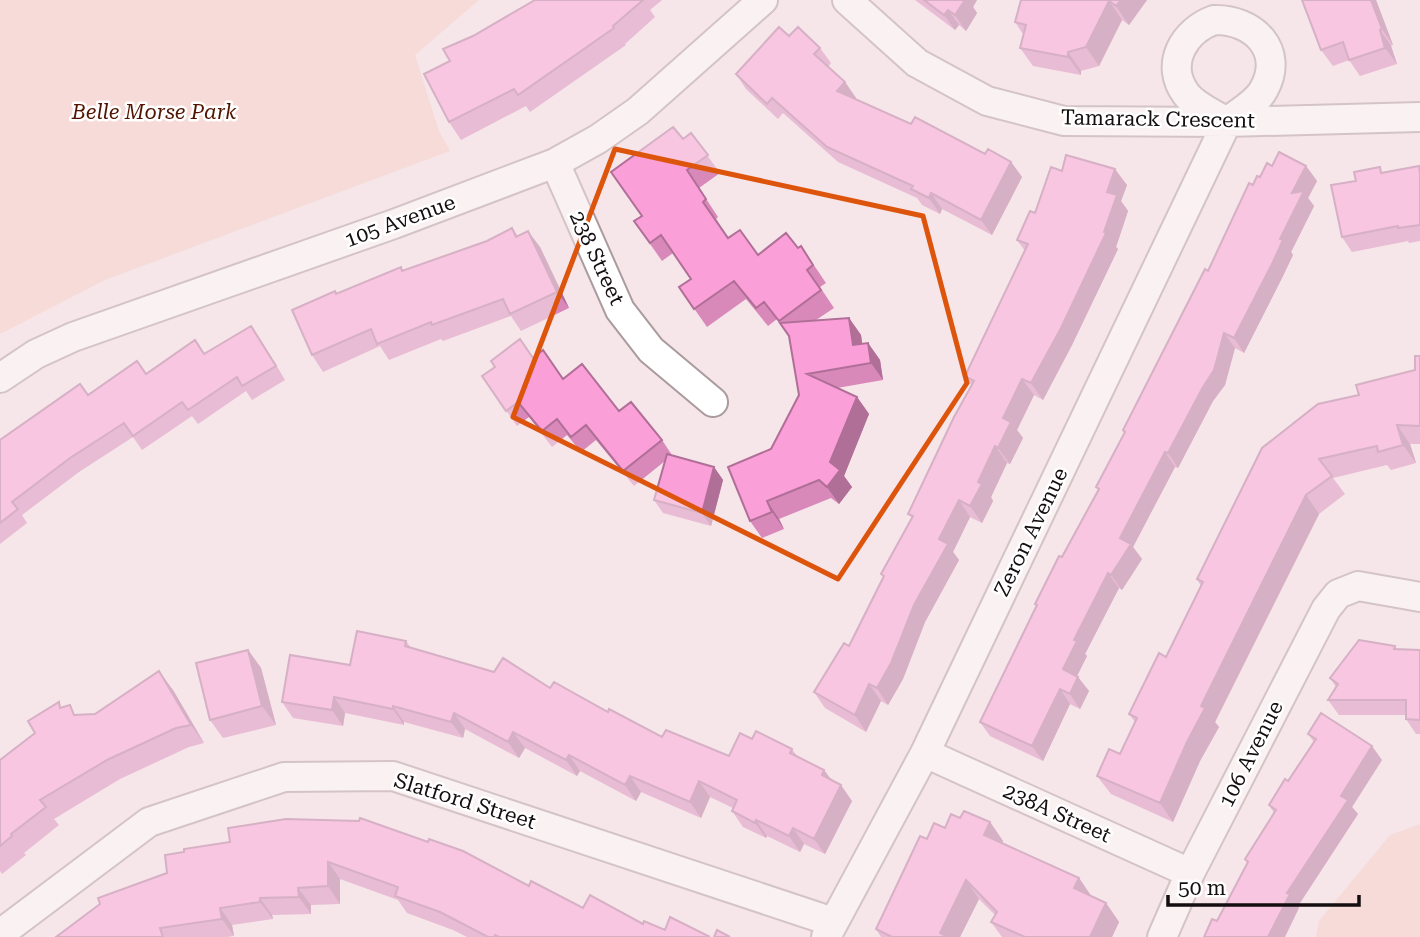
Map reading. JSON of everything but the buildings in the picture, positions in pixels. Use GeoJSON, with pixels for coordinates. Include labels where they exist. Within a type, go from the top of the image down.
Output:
{"type":"FeatureCollection","features":[{"type":"Feature","properties":{"kind":"street","name":"105 Avenue"},"geometry":{"type":"LineString","coordinates":[[0,378],[36,354],[73,337],[394,224],[555,163],[598,139],[638,111],[763,0]]}},
{"type":"Feature","properties":{"kind":"street","name":"Tamarack Crescent"},"geometry":{"type":"LineString","coordinates":[[847,0],[917,63],[987,101],[1064,121],[1227,122],[1420,117]]}},
{"type":"Feature","properties":{"kind":"street","name":"Zeron Avenue"},"geometry":{"type":"LineString","coordinates":[[830,929],[925,753],[1227,122]]}},
{"type":"Feature","properties":{"kind":"street","name":"238 Street"},"geometry":{"type":"LineString","coordinates":[[555,163],[620,310],[651,350],[713,402]]}},
{"type":"Feature","properties":{"kind":"street","name":"106 Avenue"},"geometry":{"type":"LineString","coordinates":[[1162,937],[1190,873],[1326,609],[1338,594],[1358,586],[1420,597]]}},
{"type":"Feature","properties":{"kind":"street","name":"238A Street"},"geometry":{"type":"LineString","coordinates":[[925,753],[1190,873]]}},
{"type":"Feature","properties":{"kind":"street","name":"Slatford Street"},"geometry":{"type":"LineString","coordinates":[[0,934],[149,822],[284,777],[393,776],[830,929]]}},
{"type":"Feature","properties":{"kind":"highlighted area"},"geometry":{"type":"Polygon","coordinates":[[[615,149],[923,216],[967,383],[838,579],[513,417],[615,149]]]}},
{"type":"Feature","properties":{"kind":"green space","name":"Belle Morse Park"},"geometry":{"type":"Polygon","coordinates":[[[0,0],[479,0],[415,55],[439,131],[450,151],[105,280],[0,334],[0,0]]]}},
{"type":"Feature","properties":{"kind":"green space"},"geometry":{"type":"Polygon","coordinates":[[[1420,824],[1420,937],[1316,937],[1319,921],[1390,835],[1420,824]]]}}]}
